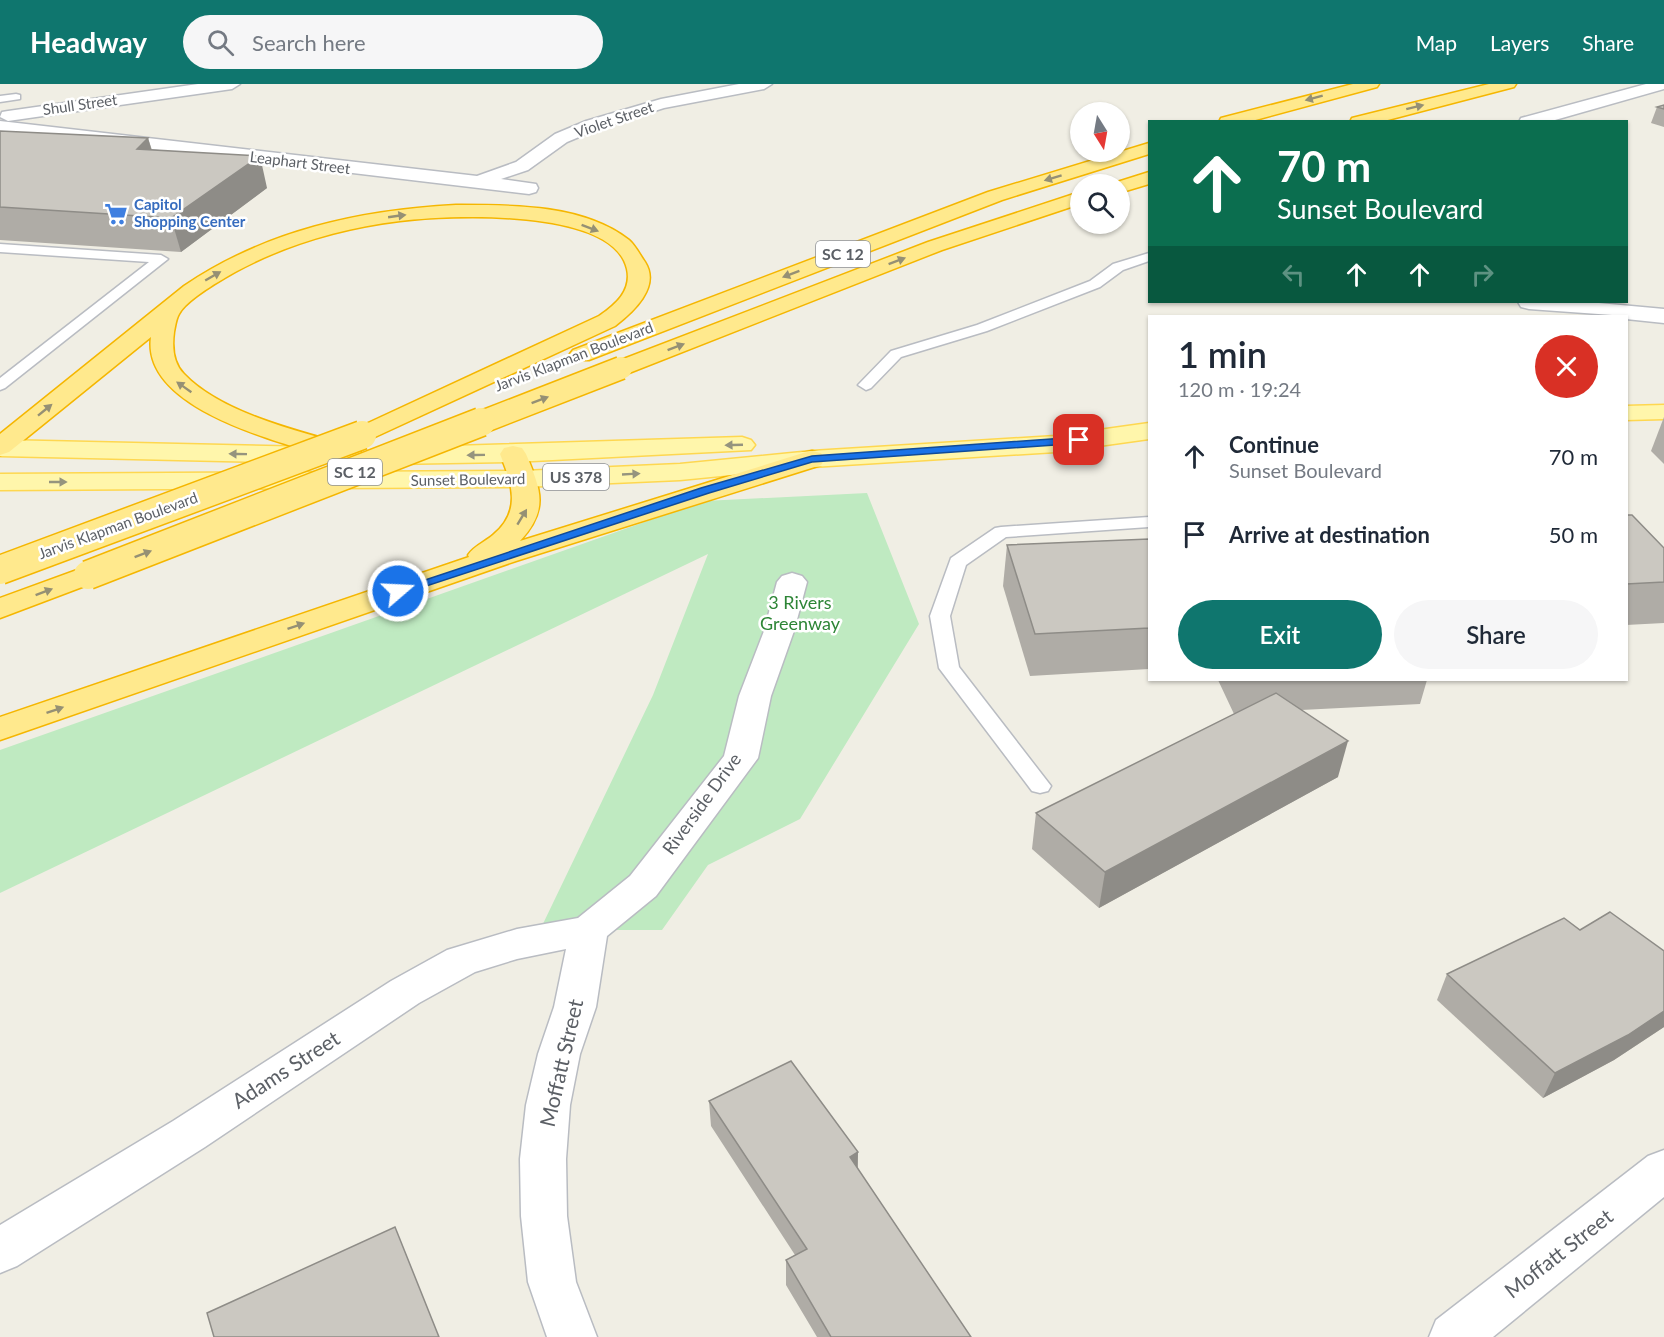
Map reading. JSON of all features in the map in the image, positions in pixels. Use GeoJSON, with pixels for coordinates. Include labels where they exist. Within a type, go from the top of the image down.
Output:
{"type":"FeatureCollection","features":[{"type":"Feature","properties":{"kind":"highway"},"geometry":{"type":"LineString","coordinates":[[1235,120],[1371,84]]}},
{"type":"Feature","properties":{"kind":"highway"},"geometry":{"type":"LineString","coordinates":[[1366,120],[1508,84]]}},
{"type":"Feature","properties":{"kind":"highway","name":"Jarvis Klapman Boulevard"},"geometry":{"type":"LineString","coordinates":[[0,570],[358,446],[541,371],[984,200],[1148,148]]}},
{"type":"Feature","properties":{"kind":"highway"},"geometry":{"type":"LineString","coordinates":[[1130,184],[1148,178]]}},
{"type":"Feature","properties":{"kind":"highway","name":"Jarvis Klapman Boulevard"},"geometry":{"type":"LineString","coordinates":[[0,609],[935,246],[1070,201]]}},
{"type":"Feature","properties":{"kind":"highway"},"geometry":{"type":"LineString","coordinates":[[0,448],[205,280],[269,248],[318,231],[400,215],[475,210],[537,214],[600,232],[627,250],[635,261],[639,284],[634,297],[623,309],[593,329],[358,446],[238,418],[201,399],[175,381],[164,363],[160,343],[168,312]]}},
{"type":"Feature","properties":{"kind":"highway"},"geometry":{"type":"LineString","coordinates":[[0,729],[443,576],[705,490],[812,459]]}},
{"type":"Feature","properties":{"kind":"highway"},"geometry":{"type":"LineString","coordinates":[[443,576],[494,549],[513,531],[527,508],[518,467]]}},
{"type":"Feature","properties":{"kind":"main road"},"geometry":{"type":"LineString","coordinates":[[1628,413],[1664,412]]}},
{"type":"Feature","properties":{"kind":"main road","name":"Sunset Boulevard"},"geometry":{"type":"LineString","coordinates":[[0,448],[358,446],[518,467],[680,472],[812,459],[1056,444],[1148,430]]}},
{"type":"Feature","properties":{"kind":"main road","name":"Sunset Boulevard"},"geometry":{"type":"LineString","coordinates":[[0,482],[518,467],[1148,430]]}},
{"type":"Feature","properties":{"kind":"street","name":"Shull Street"},"geometry":{"type":"LineString","coordinates":[[0,117],[232,84]]}},
{"type":"Feature","properties":{"kind":"street","name":"Violet Street"},"geometry":{"type":"LineString","coordinates":[[473,183],[522,166],[561,138],[592,125],[661,104],[765,84]]}},
{"type":"Feature","properties":{"kind":"street"},"geometry":{"type":"LineString","coordinates":[[1534,120],[1664,84]]}},
{"type":"Feature","properties":{"kind":"street","name":"Leaphart Street"},"geometry":{"type":"LineString","coordinates":[[0,126],[529,188]]}},
{"type":"Feature","properties":{"kind":"street"},"geometry":{"type":"LineString","coordinates":[[1539,303],[1664,316]]}},
{"type":"Feature","properties":{"kind":"street","name":"Riverside Drive"},"geometry":{"type":"LineString","coordinates":[[588,930],[643,886],[741,758],[755,696],[779,631],[792,582]]}},
{"type":"Feature","properties":{"kind":"street","name":"Adams Street"},"geometry":{"type":"LineString","coordinates":[[0,1251],[189,1134],[405,992],[461,961],[517,944],[588,930]]}},
{"type":"Feature","properties":{"kind":"street","name":"Moffatt Street"},"geometry":{"type":"LineString","coordinates":[[572,1337],[552,1282],[544,1216],[543,1159],[549,1105],[559,1054],[575,1007],[588,930]]}},
{"type":"Feature","properties":{"kind":"street","name":"Moffatt Street"},"geometry":{"type":"LineString","coordinates":[[1454,1337],[1664,1170]]}},
{"type":"Feature","properties":{"kind":"lane"},"geometry":{"type":"LineString","coordinates":[[0,99],[16,97]]}},
{"type":"Feature","properties":{"kind":"lane"},"geometry":{"type":"LineString","coordinates":[[0,248],[161,259],[0,385]]}},
{"type":"Feature","properties":{"kind":"lane"},"geometry":{"type":"LineString","coordinates":[[867,386],[896,354],[982,328],[1095,284],[1118,267],[1148,257]]}},
{"type":"Feature","properties":{"kind":"lane"},"geometry":{"type":"LineString","coordinates":[[1040,786],[949,668],[940,616],[958,562],[1001,532],[1148,522]]}},
{"type":"Feature","properties":{"kind":"green space","name":"3 Rivers Greenway"},"geometry":{"type":"Polygon","coordinates":[[[867,493],[919,624],[800,819],[708,865],[662,930],[540,930],[653,695],[708,554],[0,893],[0,750],[704,501],[867,493]]]}},
{"type":"Feature","properties":{"kind":"building"},"geometry":{"type":"Polygon","coordinates":[[[0,131],[148,138],[137,149],[260,156],[171,218],[0,207],[0,131]]]}},
{"type":"Feature","properties":{"kind":"building"},"geometry":{"type":"Polygon","coordinates":[[[1628,515],[1632,515],[1664,548],[1664,582],[1628,584],[1628,515]]]}},
{"type":"Feature","properties":{"kind":"building"},"geometry":{"type":"Polygon","coordinates":[[[1148,539],[1148,628],[1035,634],[1007,545],[1148,539]]]}},
{"type":"Feature","properties":{"kind":"building"},"geometry":{"type":"Polygon","coordinates":[[[1276,693],[1348,741],[1105,872],[1036,813],[1276,693]]]}},
{"type":"Feature","properties":{"kind":"building"},"geometry":{"type":"Polygon","coordinates":[[[1610,912],[1664,951],[1664,1011],[1628,1035],[1555,1073],[1447,974],[1564,918],[1580,930],[1610,912]]]}},
{"type":"Feature","properties":{"kind":"building"},"geometry":{"type":"Polygon","coordinates":[[[791,1061],[858,1152],[850,1157],[971,1337],[831,1337],[786,1260],[807,1249],[709,1101],[791,1061]]]}},
{"type":"Feature","properties":{"kind":"building"},"geometry":{"type":"Polygon","coordinates":[[[395,1227],[439,1337],[214,1337],[207,1313],[395,1227]]]}},
{"type":"Feature","properties":{"kind":"place","name":"Capitol Shopping Center"},"geometry":{"type":"Point","coordinates":[116,214]}},
{"type":"Feature","properties":{"kind":"route"},"geometry":{"type":"LineString","coordinates":[[398,591],[705,490],[812,459],[1056,444],[1079,440]]}}]}
